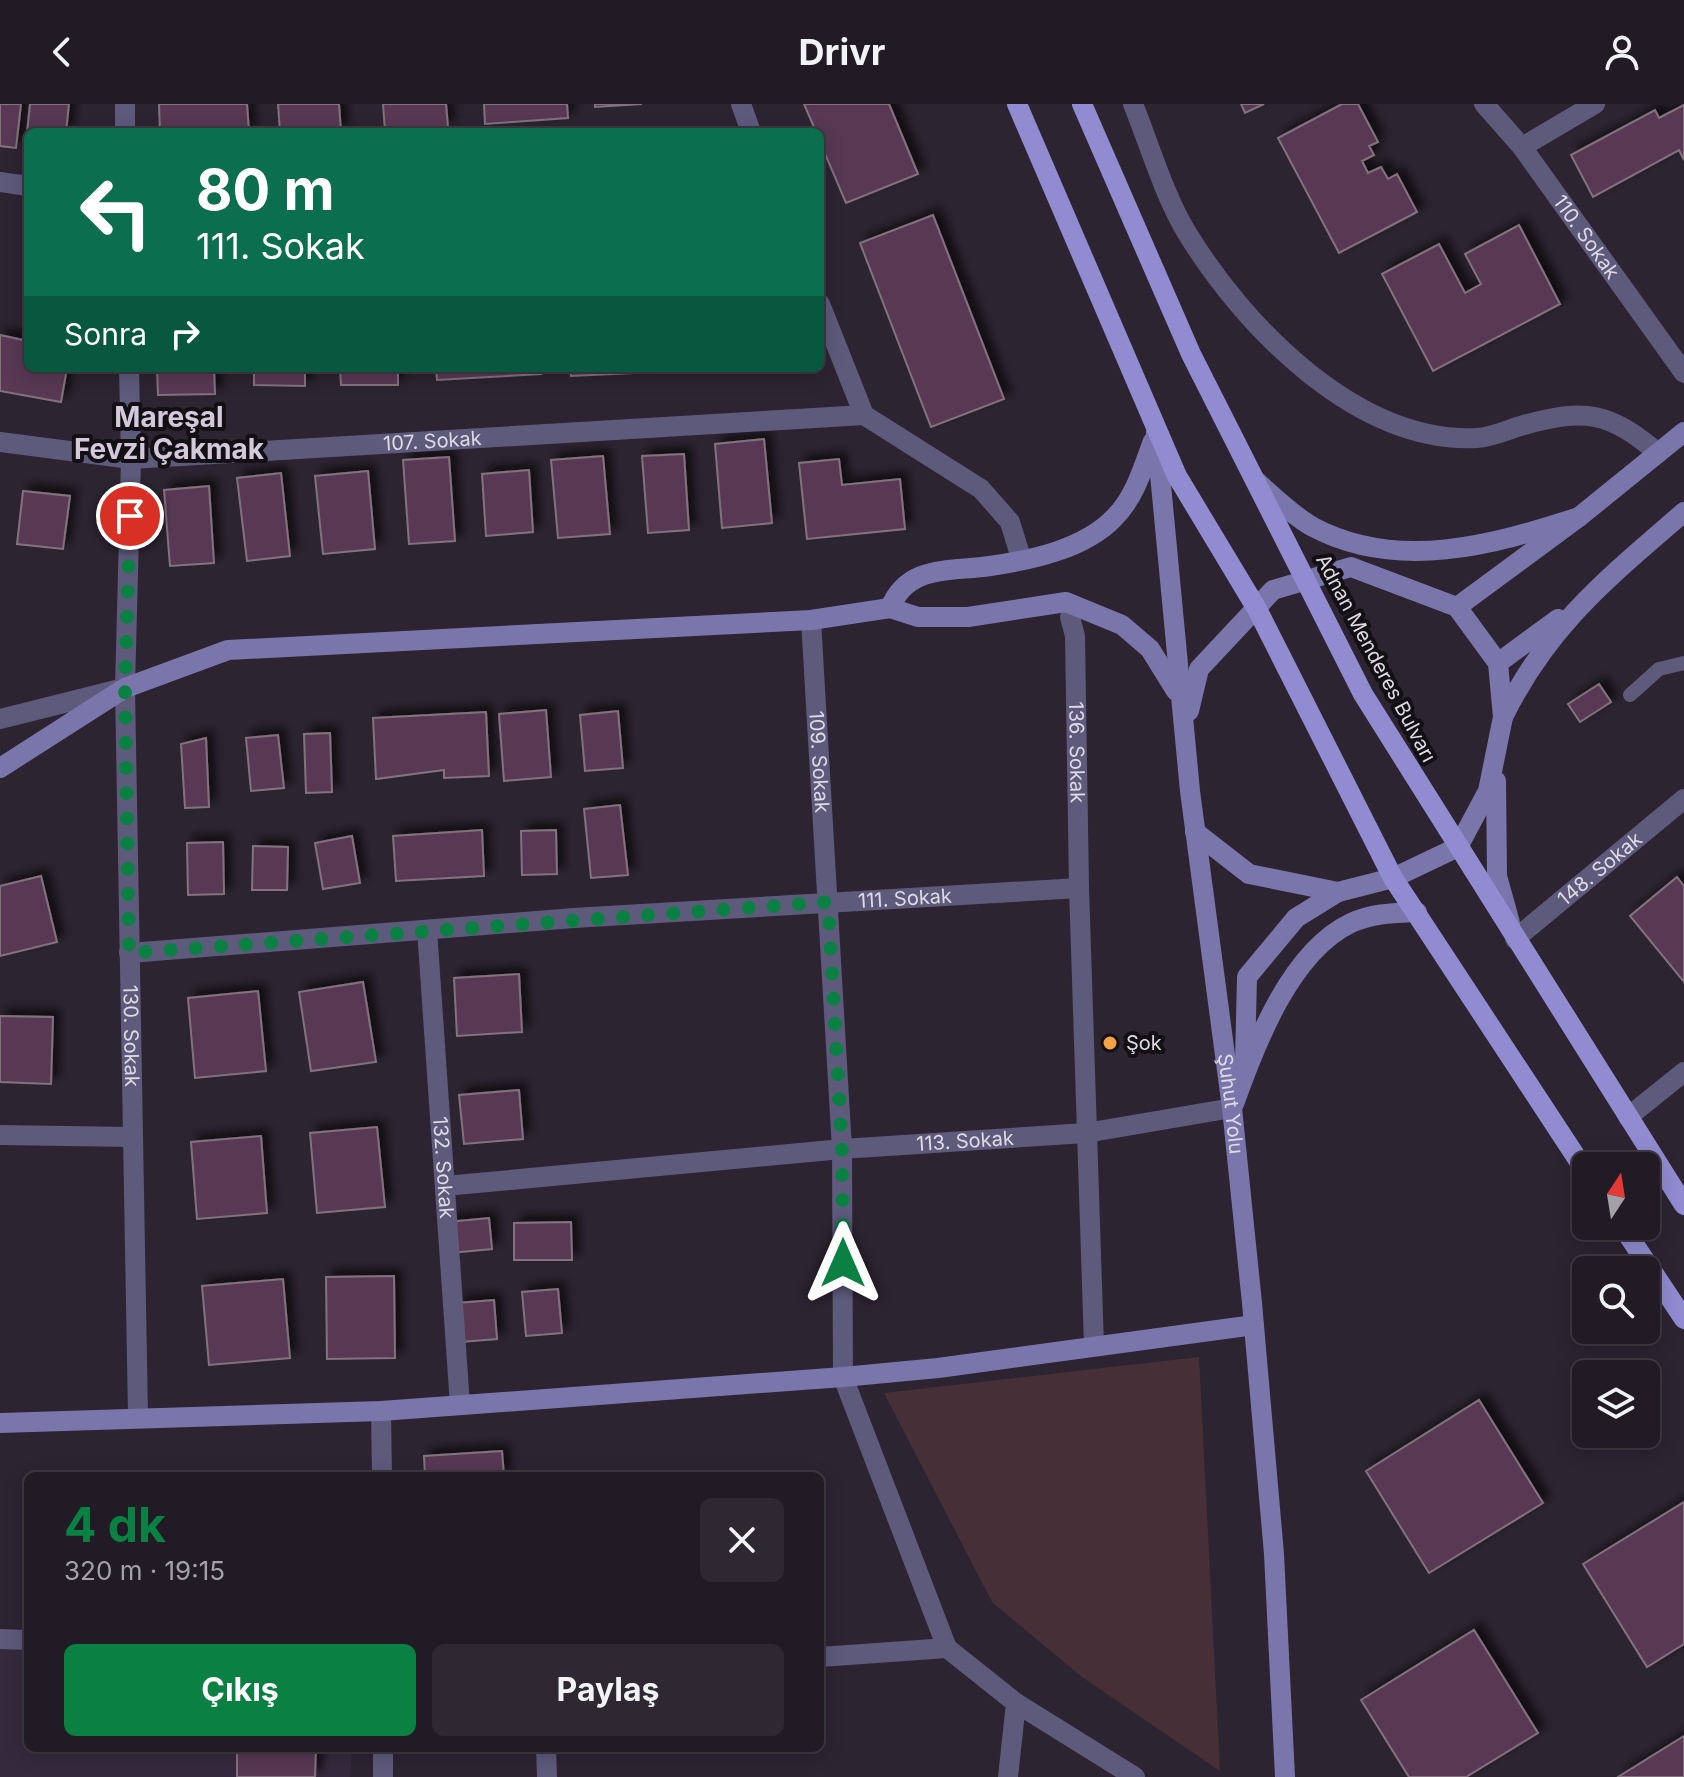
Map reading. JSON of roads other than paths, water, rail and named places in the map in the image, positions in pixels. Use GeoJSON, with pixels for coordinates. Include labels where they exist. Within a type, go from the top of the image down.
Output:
{"type":"FeatureCollection","features":[{"type":"Feature","properties":{"kind":"main road"},"geometry":{"type":"LineString","coordinates":[[1017,104],[1177,476],[1257,609],[1393,878],[1573,1152]]}},
{"type":"Feature","properties":{"kind":"main road","name":"Adnan Menderes Bulvarı"},"geometry":{"type":"LineString","coordinates":[[1082,104],[1191,354],[1363,694],[1684,1205]]}},
{"type":"Feature","properties":{"kind":"main road"},"geometry":{"type":"LineString","coordinates":[[890,608],[897,591],[930,572],[993,566],[1082,544],[1116,517],[1141,477],[1156,432]]}},
{"type":"Feature","properties":{"kind":"main road","name":"Şuhut Yolu"},"geometry":{"type":"LineString","coordinates":[[1156,432],[1195,832],[1232,1108],[1254,1325],[1274,1554],[1285,1777]]}},
{"type":"Feature","properties":{"kind":"main road"},"geometry":{"type":"LineString","coordinates":[[1457,607],[1579,517],[1684,432]]}},
{"type":"Feature","properties":{"kind":"main road"},"geometry":{"type":"LineString","coordinates":[[1255,481],[1313,527],[1363,544],[1407,553],[1518,537],[1579,517]]}},
{"type":"Feature","properties":{"kind":"main road"},"geometry":{"type":"LineString","coordinates":[[1498,663],[1581,602],[1684,512]]}},
{"type":"Feature","properties":{"kind":"main road"},"geometry":{"type":"LineString","coordinates":[[1184,730],[1199,669],[1273,590],[1351,567],[1457,607],[1498,663],[1503,717],[1496,761],[1488,791],[1458,847],[1393,878],[1338,892],[1296,918],[1247,977],[1245,1074]]}},
{"type":"Feature","properties":{"kind":"main road"},"geometry":{"type":"LineString","coordinates":[[0,768],[125,688],[228,650],[811,620],[890,608],[918,617],[943,619],[1066,602],[1087,608],[1122,625],[1150,649],[1171,678],[1182,704]]}},
{"type":"Feature","properties":{"kind":"main road"},"geometry":{"type":"LineString","coordinates":[[1503,717],[1525,674],[1581,602]]}},
{"type":"Feature","properties":{"kind":"main road"},"geometry":{"type":"LineString","coordinates":[[1496,761],[1497,876],[1515,939]]}},
{"type":"Feature","properties":{"kind":"main road"},"geometry":{"type":"LineString","coordinates":[[1195,832],[1249,874],[1338,892]]}},
{"type":"Feature","properties":{"kind":"main road"},"geometry":{"type":"LineString","coordinates":[[1232,1108],[1281,995],[1311,955],[1349,924],[1378,913],[1417,912]]}},
{"type":"Feature","properties":{"kind":"main road"},"geometry":{"type":"LineString","coordinates":[[1631,1240],[1684,1319]]}},
{"type":"Feature","properties":{"kind":"main road"},"geometry":{"type":"LineString","coordinates":[[0,1423],[138,1416],[381,1411],[843,1377],[1254,1325]]}},
{"type":"Feature","properties":{"kind":"street"},"geometry":{"type":"LineString","coordinates":[[125,104],[125,128]]}},
{"type":"Feature","properties":{"kind":"street"},"geometry":{"type":"LineString","coordinates":[[741,104],[750,128]]}},
{"type":"Feature","properties":{"kind":"street"},"geometry":{"type":"LineString","coordinates":[[1133,104],[1185,230],[1226,291],[1277,343],[1341,397],[1380,421],[1446,438],[1482,438],[1529,424],[1596,415],[1629,429],[1658,453]]}},
{"type":"Feature","properties":{"kind":"street","name":"110. Sokak"},"geometry":{"type":"LineString","coordinates":[[1484,104],[1522,147],[1684,373]]}},
{"type":"Feature","properties":{"kind":"street"},"geometry":{"type":"LineString","coordinates":[[1522,147],[1595,104]]}},
{"type":"Feature","properties":{"kind":"street"},"geometry":{"type":"LineString","coordinates":[[0,182],[24,185]]}},
{"type":"Feature","properties":{"kind":"street"},"geometry":{"type":"LineString","coordinates":[[824,314],[864,415],[981,489],[1010,522],[1021,558]]}},
{"type":"Feature","properties":{"kind":"street","name":"130. Sokak"},"geometry":{"type":"LineString","coordinates":[[129,372],[131,459],[125,688],[138,1416]]}},
{"type":"Feature","properties":{"kind":"street","name":"107. Sokak"},"geometry":{"type":"LineString","coordinates":[[0,442],[131,459],[864,415]]}},
{"type":"Feature","properties":{"kind":"street","name":"136. Sokak"},"geometry":{"type":"LineString","coordinates":[[1070,617],[1075,636],[1079,888]]}},
{"type":"Feature","properties":{"kind":"street","name":"109. Sokak"},"geometry":{"type":"LineString","coordinates":[[811,620],[842,1149],[843,1377]]}},
{"type":"Feature","properties":{"kind":"street"},"geometry":{"type":"LineString","coordinates":[[0,719],[125,688]]}},
{"type":"Feature","properties":{"kind":"street","name":"148. Sokak"},"geometry":{"type":"LineString","coordinates":[[1515,939],[1684,799]]}},
{"type":"Feature","properties":{"kind":"street"},"geometry":{"type":"LineString","coordinates":[[1079,888],[1094,1346]]}},
{"type":"Feature","properties":{"kind":"street","name":"111. Sokak"},"geometry":{"type":"LineString","coordinates":[[129,953],[828,902],[1079,888]]}},
{"type":"Feature","properties":{"kind":"street","name":"132. Sokak"},"geometry":{"type":"LineString","coordinates":[[427,930],[460,1405]]}},
{"type":"Feature","properties":{"kind":"street"},"geometry":{"type":"LineString","coordinates":[[1628,1117],[1684,1072]]}},
{"type":"Feature","properties":{"kind":"street","name":"113. Sokak"},"geometry":{"type":"LineString","coordinates":[[445,1186],[842,1149],[1086,1133],[1232,1108]]}},
{"type":"Feature","properties":{"kind":"street"},"geometry":{"type":"LineString","coordinates":[[0,1135],[131,1137]]}},
{"type":"Feature","properties":{"kind":"street"},"geometry":{"type":"LineString","coordinates":[[843,1377],[947,1648],[1016,1703],[1135,1777]]}},
{"type":"Feature","properties":{"kind":"street"},"geometry":{"type":"LineString","coordinates":[[381,1411],[382,1472]]}},
{"type":"Feature","properties":{"kind":"street"},"geometry":{"type":"LineString","coordinates":[[0,1639],[24,1640]]}},
{"type":"Feature","properties":{"kind":"street"},"geometry":{"type":"LineString","coordinates":[[824,1657],[947,1648]]}},
{"type":"Feature","properties":{"kind":"street"},"geometry":{"type":"LineString","coordinates":[[1008,1777],[1016,1703]]}},
{"type":"Feature","properties":{"kind":"street"},"geometry":{"type":"LineString","coordinates":[[383,1752],[383,1777]]}},
{"type":"Feature","properties":{"kind":"street"},"geometry":{"type":"LineString","coordinates":[[546,1752],[547,1777]]}},
{"type":"Feature","properties":{"kind":"lane"},"geometry":{"type":"LineString","coordinates":[[1630,695],[1659,669],[1684,663]]}},
{"type":"Feature","properties":{"kind":"place","name":"Şok"},"geometry":{"type":"Point","coordinates":[1110,1043]}},
{"type":"Feature","properties":{"kind":"district","name":"Mareşal Fevzi Çakmak"},"geometry":{"type":"Point","coordinates":[169,433]}}]}
